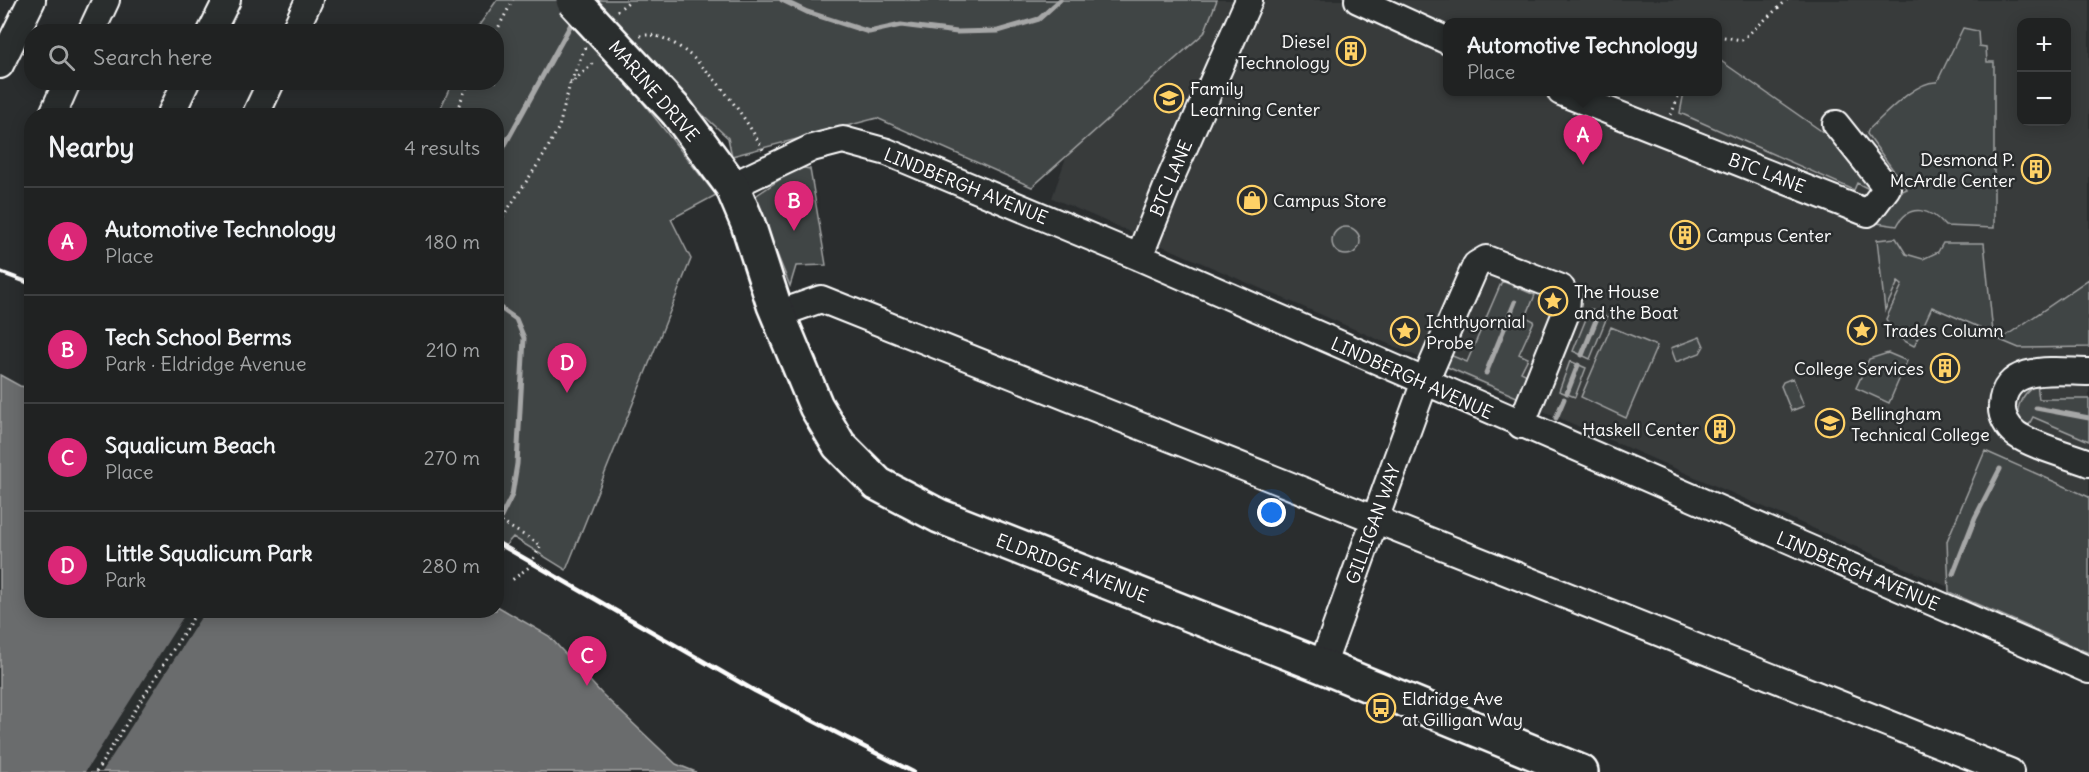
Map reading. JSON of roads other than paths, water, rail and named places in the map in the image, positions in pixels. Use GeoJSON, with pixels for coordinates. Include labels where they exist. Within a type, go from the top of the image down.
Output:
{"type":"FeatureCollection","features":[{"type":"Feature","properties":{"kind":"main road","name":"MARINE DRIVE"},"geometry":{"type":"LineString","coordinates":[[573,0],[676,112],[732,186]]}},
{"type":"Feature","properties":{"kind":"main road","name":"ELDRIDGE AVENUE"},"geometry":{"type":"LineString","coordinates":[[732,186],[748,224],[778,314],[816,406],[839,445],[878,484],[939,516],[1322,666],[1581,772]]}},
{"type":"Feature","properties":{"kind":"street"},"geometry":{"type":"LineString","coordinates":[[0,65],[32,0]]}},
{"type":"Feature","properties":{"kind":"street"},"geometry":{"type":"LineString","coordinates":[[95,24],[106,0]]}},
{"type":"Feature","properties":{"kind":"street"},"geometry":{"type":"LineString","coordinates":[[215,24],[226,0]]}},
{"type":"Feature","properties":{"kind":"street"},"geometry":{"type":"LineString","coordinates":[[298,24],[309,0]]}},
{"type":"Feature","properties":{"kind":"street","name":"BTC LANE"},"geometry":{"type":"LineString","coordinates":[[1139,257],[1170,177],[1250,0]]}},
{"type":"Feature","properties":{"kind":"street"},"geometry":{"type":"LineString","coordinates":[[1358,0],[1443,39]]}},
{"type":"Feature","properties":{"kind":"street"},"geometry":{"type":"LineString","coordinates":[[56,108],[63,90]]}},
{"type":"Feature","properties":{"kind":"street"},"geometry":{"type":"LineString","coordinates":[[174,108],[182,90]]}},
{"type":"Feature","properties":{"kind":"street"},"geometry":{"type":"LineString","coordinates":[[259,108],[267,90]]}},
{"type":"Feature","properties":{"kind":"street","name":"BTC LANE"},"geometry":{"type":"LineString","coordinates":[[1571,96],[1868,213],[1887,188],[1836,124]]}},
{"type":"Feature","properties":{"kind":"street","name":"LINDBERGH AVENUE"},"geometry":{"type":"LineString","coordinates":[[732,186],[812,148],[843,140],[887,152],[1139,257],[1424,384],[2089,670]]}},
{"type":"Feature","properties":{"kind":"street","name":"GILLIGAN WAY"},"geometry":{"type":"LineString","coordinates":[[1322,666],[1424,384],[1476,265],[1486,259],[1562,288],[1567,298],[1566,313],[1521,425]]}},
{"type":"Feature","properties":{"kind":"street"},"geometry":{"type":"LineString","coordinates":[[778,314],[821,299],[2010,772]]}},
{"type":"Feature","properties":{"kind":"street"},"geometry":{"type":"LineString","coordinates":[[2089,372],[2036,371],[2021,375],[2003,397],[2001,410],[2008,425],[2018,435],[2089,463]]}},
{"type":"Feature","properties":{"kind":"waterway"},"geometry":{"type":"LineString","coordinates":[[782,0],[807,12],[869,32],[901,25],[957,32],[998,31],[1039,19],[1060,0]]}},
{"type":"Feature","properties":{"kind":"waterway"},"geometry":{"type":"LineString","coordinates":[[504,146],[575,17]]}},
{"type":"Feature","properties":{"kind":"waterway"},"geometry":{"type":"LineString","coordinates":[[1486,373],[1515,302]]}},
{"type":"Feature","properties":{"kind":"waterway"},"geometry":{"type":"LineString","coordinates":[[504,311],[516,319],[524,338],[517,464],[512,495],[504,511]]}},
{"type":"Feature","properties":{"kind":"waterway"},"geometry":{"type":"LineString","coordinates":[[1582,355],[1599,313]]}},
{"type":"Feature","properties":{"kind":"waterway"},"geometry":{"type":"LineString","coordinates":[[1567,393],[1578,365]]}},
{"type":"Feature","properties":{"kind":"waterway"},"geometry":{"type":"LineString","coordinates":[[1556,418],[1564,399]]}},
{"type":"Feature","properties":{"kind":"waterway"},"geometry":{"type":"LineString","coordinates":[[2036,408],[2089,418]]}},
{"type":"Feature","properties":{"kind":"waterway"},"geometry":{"type":"LineString","coordinates":[[1953,574],[1975,518],[2000,469]]}},
{"type":"Feature","properties":{"kind":"railway"},"geometry":{"type":"LineString","coordinates":[[0,272],[24,281]]}},
{"type":"Feature","properties":{"kind":"railway"},"geometry":{"type":"LineString","coordinates":[[504,547],[755,691],[913,772]]}},
{"type":"Feature","properties":{"kind":"place","name":"Diesel Technology"},"geometry":{"type":"Point","coordinates":[1351,51]}},
{"type":"Feature","properties":{"kind":"place","name":"Family Learning Center"},"geometry":{"type":"Point","coordinates":[1169,98]}},
{"type":"Feature","properties":{"kind":"place","name":"Automotive Technology"},"geometry":{"type":"Point","coordinates":[1583,165]}},
{"type":"Feature","properties":{"kind":"place","name":"Desmond P. McArdle Center"},"geometry":{"type":"Point","coordinates":[2036,169]}},
{"type":"Feature","properties":{"kind":"place","name":"Campus Store"},"geometry":{"type":"Point","coordinates":[1252,200]}},
{"type":"Feature","properties":{"kind":"place","name":"Tech School Berms"},"geometry":{"type":"Point","coordinates":[794,231]}},
{"type":"Feature","properties":{"kind":"place","name":"Campus Center"},"geometry":{"type":"Point","coordinates":[1685,235]}},
{"type":"Feature","properties":{"kind":"place","name":"The House and the Boat"},"geometry":{"type":"Point","coordinates":[1553,301]}},
{"type":"Feature","properties":{"kind":"place","name":"Trades Column"},"geometry":{"type":"Point","coordinates":[1862,330]}},
{"type":"Feature","properties":{"kind":"place","name":"Ichthyornial Probe"},"geometry":{"type":"Point","coordinates":[1405,331]}},
{"type":"Feature","properties":{"kind":"place","name":"College Services"},"geometry":{"type":"Point","coordinates":[1945,368]}},
{"type":"Feature","properties":{"kind":"place","name":"Little Squalicum Park"},"geometry":{"type":"Point","coordinates":[567,393]}},
{"type":"Feature","properties":{"kind":"place","name":"Bellingham Technical College"},"geometry":{"type":"Point","coordinates":[1830,423]}},
{"type":"Feature","properties":{"kind":"place","name":"Haskell Center"},"geometry":{"type":"Point","coordinates":[1720,429]}},
{"type":"Feature","properties":{"kind":"place","name":"Squalicum Beach"},"geometry":{"type":"Point","coordinates":[587,686]}},
{"type":"Feature","properties":{"kind":"place","name":"Eldridge Ave at Gilligan Way"},"geometry":{"type":"Point","coordinates":[1381,708]}}]}
